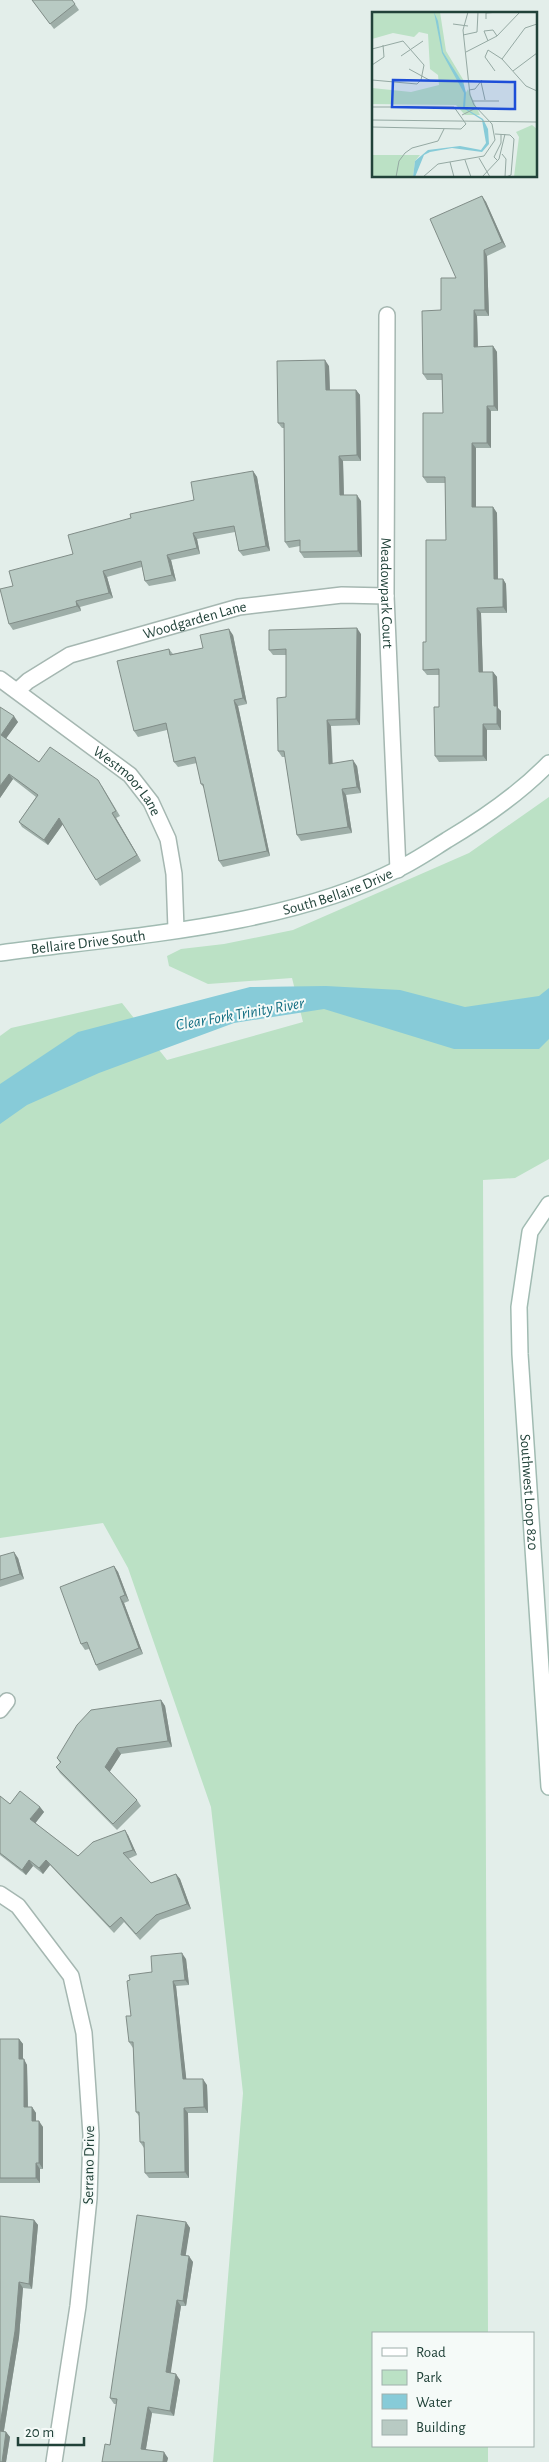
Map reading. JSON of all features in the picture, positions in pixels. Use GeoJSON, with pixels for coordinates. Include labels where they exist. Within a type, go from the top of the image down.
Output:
{"type":"FeatureCollection","features":[{"type":"Feature","properties":{"kind":"street","name":"Meadowpark Court"},"geometry":{"type":"LineString","coordinates":[[387,315],[386,596],[398,870]]}},
{"type":"Feature","properties":{"kind":"street","name":"Woodgarden Lane"},"geometry":{"type":"LineString","coordinates":[[17,691],[28,681],[70,655],[239,607],[342,595],[386,596]]}},
{"type":"Feature","properties":{"kind":"street","name":"Westmoor Lane"},"geometry":{"type":"LineString","coordinates":[[0,679],[130,776],[151,802],[168,839],[174,874],[176,929]]}},
{"type":"Feature","properties":{"kind":"street","name":"South Bellaire Drive"},"geometry":{"type":"LineString","coordinates":[[176,929],[231,921],[279,911],[340,893],[398,870],[486,817],[549,763]]}},
{"type":"Feature","properties":{"kind":"street","name":"Bellaire Drive South"},"geometry":{"type":"LineString","coordinates":[[0,953],[176,929]]}},
{"type":"Feature","properties":{"kind":"street","name":"Southwest Loop 820"},"geometry":{"type":"LineString","coordinates":[[549,1204],[530,1232],[519,1308],[520,1354],[549,1787]]}},
{"type":"Feature","properties":{"kind":"street","name":"Serrano Drive"},"geometry":{"type":"LineString","coordinates":[[0,1894],[18,1906],[70,1976],[84,2033],[91,2134],[89,2198],[78,2306],[54,2462]]}},
{"type":"Feature","properties":{"kind":"green space"},"geometry":{"type":"Polygon","coordinates":[[[549,797],[549,1159],[515,1178],[483,1180],[488,2332],[372,2332],[372,2447],[488,2447],[488,2462],[213,2462],[243,2093],[211,1807],[128,1568],[103,1523],[0,1538],[0,1036],[11,1028],[122,1003],[167,1060],[303,1022],[292,978],[208,984],[169,966],[167,956],[181,949],[224,944],[293,930],[469,853],[549,797]]]}},
{"type":"Feature","properties":{"kind":"water","name":"Clear Fork Trinity River"},"geometry":{"type":"Polygon","coordinates":[[[326,986],[400,990],[465,1007],[539,996],[549,988],[549,1039],[539,1049],[454,1049],[324,1009],[234,1023],[99,1073],[27,1105],[0,1124],[0,1084],[78,1032],[250,987],[326,986]]]}},
{"type":"Feature","properties":{"kind":"building"},"geometry":{"type":"Polygon","coordinates":[[[32,0],[72,0],[75,4],[50,24],[32,0]]]}},
{"type":"Feature","properties":{"kind":"building"},"geometry":{"type":"Polygon","coordinates":[[[482,196],[502,242],[484,250],[485,310],[474,310],[474,347],[493,346],[494,406],[487,406],[487,443],[472,443],[472,507],[493,507],[494,579],[503,579],[503,607],[477,608],[479,672],[493,672],[494,706],[497,706],[497,724],[483,724],[483,756],[435,756],[434,707],[439,707],[439,669],[423,670],[423,642],[426,642],[426,540],[446,540],[445,477],[423,477],[423,413],[443,413],[442,374],[423,374],[422,311],[441,310],[441,278],[456,278],[430,219],[482,196]]]}},
{"type":"Feature","properties":{"kind":"building"},"geometry":{"type":"Polygon","coordinates":[[[325,360],[326,390],[356,390],[357,455],[339,456],[340,495],[357,495],[358,551],[300,552],[300,540],[285,542],[284,423],[278,423],[277,361],[325,360]]]}},
{"type":"Feature","properties":{"kind":"building"},"geometry":{"type":"Polygon","coordinates":[[[253,471],[266,546],[239,551],[234,526],[193,533],[197,548],[167,555],[172,575],[145,581],[141,561],[103,571],[109,593],[76,601],[77,606],[9,624],[0,589],[13,586],[9,571],[73,554],[68,535],[131,518],[130,514],[194,500],[191,482],[253,471]]]}},
{"type":"Feature","properties":{"kind":"building"},"geometry":{"type":"Polygon","coordinates":[[[357,628],[356,719],[327,720],[329,764],[353,760],[357,787],[342,789],[348,827],[297,835],[284,751],[278,751],[277,698],[286,697],[286,649],[269,650],[269,630],[357,628]]]}},
{"type":"Feature","properties":{"kind":"building"},"geometry":{"type":"Polygon","coordinates":[[[229,629],[243,698],[234,700],[267,851],[219,861],[203,784],[201,784],[195,757],[174,762],[166,723],[134,731],[117,661],[169,649],[170,655],[203,648],[200,635],[229,629]]]}},
{"type":"Feature","properties":{"kind":"building"},"geometry":{"type":"Polygon","coordinates":[[[0,707],[14,716],[1,735],[39,762],[50,747],[98,780],[116,811],[112,813],[137,855],[96,880],[59,818],[44,840],[19,822],[38,795],[9,774],[0,786],[0,707]]]}},
{"type":"Feature","properties":{"kind":"building"},"geometry":{"type":"Polygon","coordinates":[[[14,1552],[20,1574],[0,1580],[0,1556],[14,1552]]]}},
{"type":"Feature","properties":{"kind":"building"},"geometry":{"type":"Polygon","coordinates":[[[114,1566],[125,1595],[120,1597],[139,1648],[96,1665],[87,1642],[81,1644],[60,1587],[114,1566]]]}},
{"type":"Feature","properties":{"kind":"building"},"geometry":{"type":"Polygon","coordinates":[[[161,1700],[168,1741],[117,1748],[105,1767],[137,1800],[113,1824],[56,1767],[61,1762],[57,1758],[77,1725],[91,1710],[161,1700]]]}},
{"type":"Feature","properties":{"kind":"building"},"geometry":{"type":"Polygon","coordinates":[[[20,1791],[40,1807],[30,1819],[78,1856],[93,1842],[125,1830],[133,1850],[123,1853],[151,1883],[176,1874],[187,1904],[156,1915],[136,1934],[121,1917],[110,1927],[46,1860],[39,1868],[29,1860],[22,1870],[0,1853],[0,1796],[10,1804],[20,1791]]]}},
{"type":"Feature","properties":{"kind":"building"},"geometry":{"type":"Polygon","coordinates":[[[182,1953],[185,1980],[173,1981],[183,2079],[203,2079],[204,2107],[184,2108],[185,2172],[145,2173],[144,2142],[140,2142],[139,2112],[136,2112],[133,2042],[129,2042],[126,2016],[131,2016],[127,1981],[130,1980],[129,1975],[152,1972],[151,1956],[182,1953]]]}},
{"type":"Feature","properties":{"kind":"building"},"geometry":{"type":"Polygon","coordinates":[[[0,2039],[19,2039],[19,2059],[24,2059],[24,2107],[32,2107],[32,2121],[39,2121],[39,2163],[36,2163],[36,2178],[0,2178],[0,2039]]]}},
{"type":"Feature","properties":{"kind":"building"},"geometry":{"type":"Polygon","coordinates":[[[137,2215],[186,2222],[181,2255],[189,2256],[183,2301],[177,2300],[166,2372],[176,2374],[170,2411],[148,2407],[141,2449],[164,2452],[163,2462],[102,2462],[105,2444],[110,2445],[117,2399],[110,2398],[137,2215]]]}},
{"type":"Feature","properties":{"kind":"building"},"geometry":{"type":"Polygon","coordinates":[[[0,2216],[34,2220],[29,2284],[19,2282],[15,2331],[0,2425],[0,2216]]]}},
{"type":"Feature","properties":{"kind":"building"},"geometry":{"type":"Polygon","coordinates":[[[0,2431],[6,2432],[2,2462],[0,2462],[0,2431]]]}}]}
